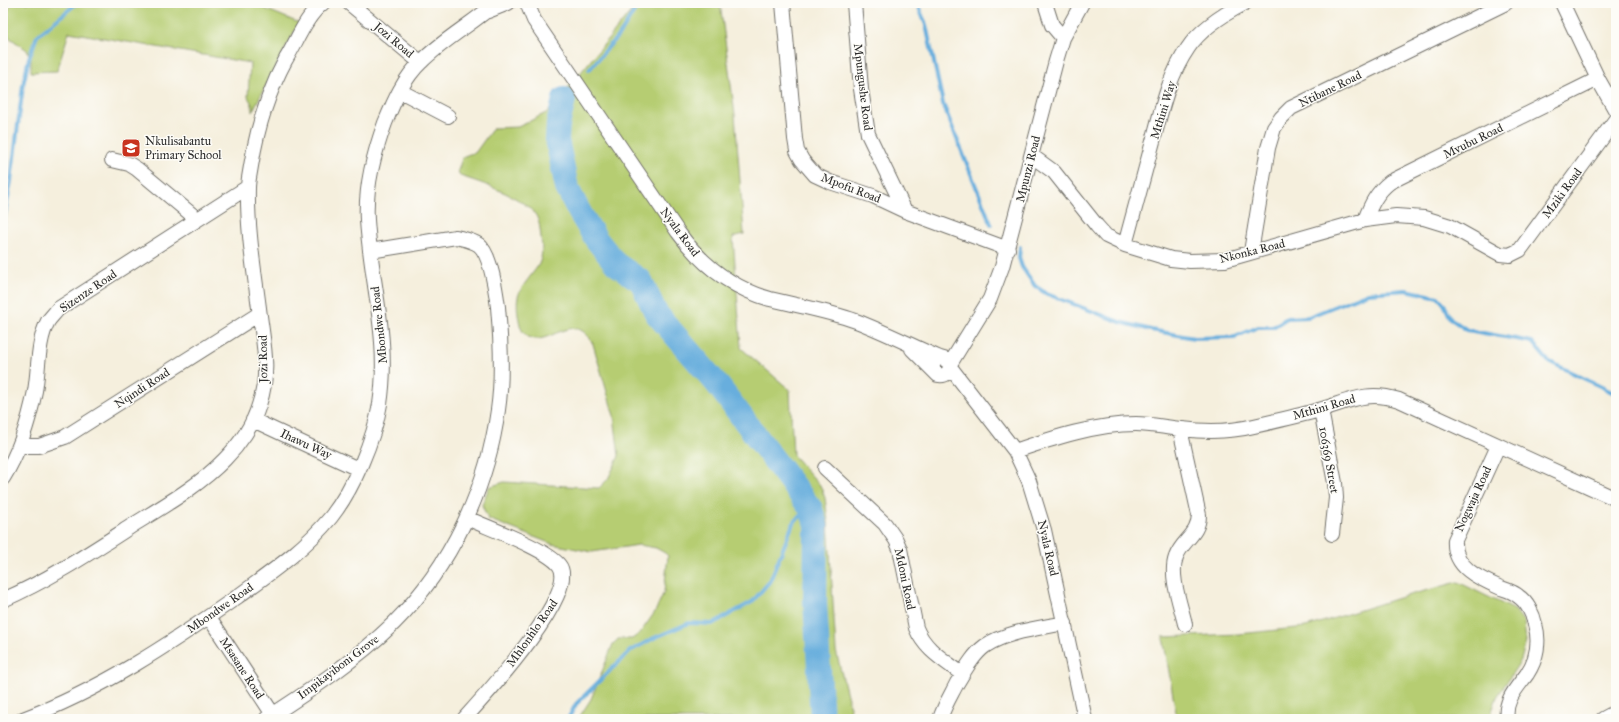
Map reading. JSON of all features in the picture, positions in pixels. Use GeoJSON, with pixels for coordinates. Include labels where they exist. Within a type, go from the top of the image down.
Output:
{"type":"FeatureCollection","features":[{"type":"Feature","properties":{"kind":"street","name":"Jozi Road"},"geometry":{"type":"LineString","coordinates":[[3,600],[29,589],[67,567],[176,498],[200,481],[230,454],[253,420],[259,406],[265,371],[263,334],[259,314],[249,223],[248,187],[258,131],[267,100],[282,66],[310,18],[323,3]]}},
{"type":"Feature","properties":{"kind":"street","name":"Jozi Road"},"geometry":{"type":"LineString","coordinates":[[349,3],[420,62]]}},
{"type":"Feature","properties":{"kind":"street","name":"Mbondwe Road"},"geometry":{"type":"LineString","coordinates":[[23,719],[54,708],[88,691],[154,653],[209,617],[276,569],[311,539],[333,514],[345,496],[367,450],[380,406],[383,374],[381,319],[370,251],[367,219],[372,166],[380,136],[405,81],[420,62],[458,31],[491,8],[508,3]]}},
{"type":"Feature","properties":{"kind":"street","name":"Nyala Road"},"geometry":{"type":"LineString","coordinates":[[516,3],[534,20]]}},
{"type":"Feature","properties":{"kind":"street","name":"Nyala Road"},"geometry":{"type":"LineString","coordinates":[[527,3],[534,20],[678,232],[708,266],[736,285],[753,293],[855,320],[906,344],[943,365],[971,394],[1015,451],[1029,481],[1044,530],[1065,623],[1084,719]]}},
{"type":"Feature","properties":{"kind":"street","name":"Mpofu Road"},"geometry":{"type":"LineString","coordinates":[[783,3],[797,150],[802,160],[815,175],[830,182],[873,196],[905,211],[1008,249]]}},
{"type":"Feature","properties":{"kind":"street","name":"Mpungushe Road"},"geometry":{"type":"LineString","coordinates":[[854,3],[861,88],[868,134],[905,211]]}},
{"type":"Feature","properties":{"kind":"street"},"geometry":{"type":"LineString","coordinates":[[1045,3],[1052,25],[1063,38]]}},
{"type":"Feature","properties":{"kind":"street","name":"Mpunzi Road"},"geometry":{"type":"LineString","coordinates":[[943,365],[968,333],[990,299],[1008,249],[1048,88],[1063,38],[1082,3]]}},
{"type":"Feature","properties":{"kind":"street","name":"Mthini Way"},"geometry":{"type":"LineString","coordinates":[[1125,246],[1162,108],[1170,82],[1179,62],[1188,47],[1202,32],[1231,10],[1245,3]]}},
{"type":"Feature","properties":{"kind":"street","name":"Ntibane Road"},"geometry":{"type":"LineString","coordinates":[[1251,252],[1268,148],[1274,128],[1291,108],[1506,3]]}},
{"type":"Feature","properties":{"kind":"street"},"geometry":{"type":"LineString","coordinates":[[1562,3],[1598,80],[1616,112]]}},
{"type":"Feature","properties":{"kind":"street","name":"Mvubu Road"},"geometry":{"type":"LineString","coordinates":[[1365,220],[1376,196],[1380,190],[1390,182],[1598,80]]}},
{"type":"Feature","properties":{"kind":"street"},"geometry":{"type":"LineString","coordinates":[[400,91],[448,116]]}},
{"type":"Feature","properties":{"kind":"street","name":"Mziki Road"},"geometry":{"type":"LineString","coordinates":[[1500,254],[1510,255],[1520,250],[1616,119]]}},
{"type":"Feature","properties":{"kind":"street","name":"Nkonka Road"},"geometry":{"type":"LineString","coordinates":[[1032,156],[1054,172],[1106,236],[1125,246],[1165,258],[1190,261],[1225,260],[1365,220],[1396,216],[1424,218],[1450,226],[1500,254]]}},
{"type":"Feature","properties":{"kind":"street"},"geometry":{"type":"LineString","coordinates":[[112,160],[130,164],[137,168],[197,219]]}},
{"type":"Feature","properties":{"kind":"street","name":"Sizenze Road"},"geometry":{"type":"LineString","coordinates":[[3,478],[20,446],[32,406],[43,333],[49,321],[58,309],[248,187]]}},
{"type":"Feature","properties":{"kind":"street","name":"Impikayiboni Grove"},"geometry":{"type":"LineString","coordinates":[[272,718],[353,659],[395,622],[442,564],[467,518],[479,488],[492,445],[499,409],[501,366],[500,333],[496,298],[488,260],[484,252],[479,245],[469,239],[456,237],[370,251]]}},
{"type":"Feature","properties":{"kind":"street","name":"Nqindi Road"},"geometry":{"type":"LineString","coordinates":[[20,446],[39,446],[65,436],[259,314]]}},
{"type":"Feature","properties":{"kind":"street","name":"Mthini Road"},"geometry":{"type":"LineString","coordinates":[[1015,451],[1048,440],[1122,424],[1210,432],[1232,430],[1321,410],[1363,396],[1371,395],[1399,400],[1616,499]]}},
{"type":"Feature","properties":{"kind":"street","name":"106369 Street"},"geometry":{"type":"LineString","coordinates":[[1321,410],[1335,483],[1336,498],[1332,534]]}},
{"type":"Feature","properties":{"kind":"street","name":"Ihawu Way"},"geometry":{"type":"LineString","coordinates":[[253,420],[358,468]]}},
{"type":"Feature","properties":{"kind":"street"},"geometry":{"type":"LineString","coordinates":[[1180,429],[1199,515],[1199,524],[1194,533],[1183,544],[1176,557],[1173,567],[1185,624]]}},
{"type":"Feature","properties":{"kind":"street","name":"Nogwaja Road"},"geometry":{"type":"LineString","coordinates":[[1498,446],[1455,540],[1454,547],[1457,556],[1470,572],[1479,579],[1518,595],[1530,611],[1535,624],[1538,639],[1535,657],[1528,673],[1508,702],[1506,712],[1507,719]]}},
{"type":"Feature","properties":{"kind":"street","name":"Mdoni Road"},"geometry":{"type":"LineString","coordinates":[[825,468],[892,532],[900,549],[916,628],[920,638],[932,652],[962,674]]}},
{"type":"Feature","properties":{"kind":"street","name":"Mhlonhlo Road"},"geometry":{"type":"LineString","coordinates":[[464,719],[530,641],[557,597],[563,574],[560,566],[534,548],[467,518]]}},
{"type":"Feature","properties":{"kind":"street","name":"Msasane Road"},"geometry":{"type":"LineString","coordinates":[[209,617],[272,718]]}},
{"type":"Feature","properties":{"kind":"street"},"geometry":{"type":"LineString","coordinates":[[940,719],[962,674],[985,646],[997,639],[1065,623]]}},
{"type":"Feature","properties":{"kind":"street"},"geometry":{"type":"LineString","coordinates":[[1603,719],[1616,712]]}},
{"type":"Feature","properties":{"kind":"green space"},"geometry":{"type":"Polygon","coordinates":[[[13,3],[251,3],[299,23],[252,112],[252,104],[248,97],[250,63],[69,32],[57,71],[31,72],[31,60],[27,50],[10,38],[5,30],[5,13],[13,3]]]}},
{"type":"Feature","properties":{"kind":"green space"},"geometry":{"type":"Polygon","coordinates":[[[638,3],[720,3],[735,115],[744,234],[733,237],[741,348],[790,390],[793,455],[820,485],[825,498],[828,521],[836,651],[853,719],[578,719],[591,699],[613,644],[618,639],[632,639],[640,633],[655,612],[664,592],[668,556],[656,548],[639,545],[592,552],[552,544],[488,519],[482,505],[489,487],[504,482],[599,488],[608,479],[619,456],[614,416],[593,344],[585,333],[576,329],[567,329],[540,339],[531,338],[523,332],[521,328],[517,308],[519,293],[538,265],[542,254],[540,229],[537,217],[529,207],[511,196],[479,182],[460,176],[458,171],[460,163],[465,156],[475,153],[493,128],[518,127],[548,112],[638,3]]]}},
{"type":"Feature","properties":{"kind":"green space"},"geometry":{"type":"Polygon","coordinates":[[[1458,582],[1515,610],[1524,622],[1526,642],[1521,660],[1497,697],[1491,719],[1177,719],[1163,637],[1239,634],[1306,627],[1402,597],[1458,582]]]}},
{"type":"Feature","properties":{"kind":"waterway"},"geometry":{"type":"LineString","coordinates":[[3,225],[11,181],[23,85],[29,58],[37,36],[77,3]]}},
{"type":"Feature","properties":{"kind":"waterway"},"geometry":{"type":"LineString","coordinates":[[589,70],[622,31],[639,3]]}},
{"type":"Feature","properties":{"kind":"waterway"},"geometry":{"type":"LineString","coordinates":[[917,3],[926,25],[943,104],[991,224]]}},
{"type":"Feature","properties":{"kind":"waterway"},"geometry":{"type":"LineString","coordinates":[[564,99],[558,125],[557,140],[567,188],[580,213],[596,239],[616,264],[641,281],[656,313],[717,384],[811,509],[816,525],[815,602],[822,719]]}},
{"type":"Feature","properties":{"kind":"waterway"},"geometry":{"type":"LineString","coordinates":[[1020,247],[1019,258],[1022,267],[1035,286],[1047,294],[1120,322],[1151,330],[1194,338],[1235,337],[1258,327],[1273,327],[1287,318],[1308,317],[1368,293],[1406,290],[1438,297],[1444,304],[1451,319],[1467,330],[1532,342],[1548,361],[1616,394]]}},
{"type":"Feature","properties":{"kind":"waterway"},"geometry":{"type":"LineString","coordinates":[[568,719],[576,704],[630,651],[654,638],[689,623],[712,624],[752,602],[770,581],[794,521],[811,509]]}},
{"type":"Feature","properties":{"kind":"place","name":"Nkulisabantu Primary School"},"geometry":{"type":"Point","coordinates":[131,148]}}]}
